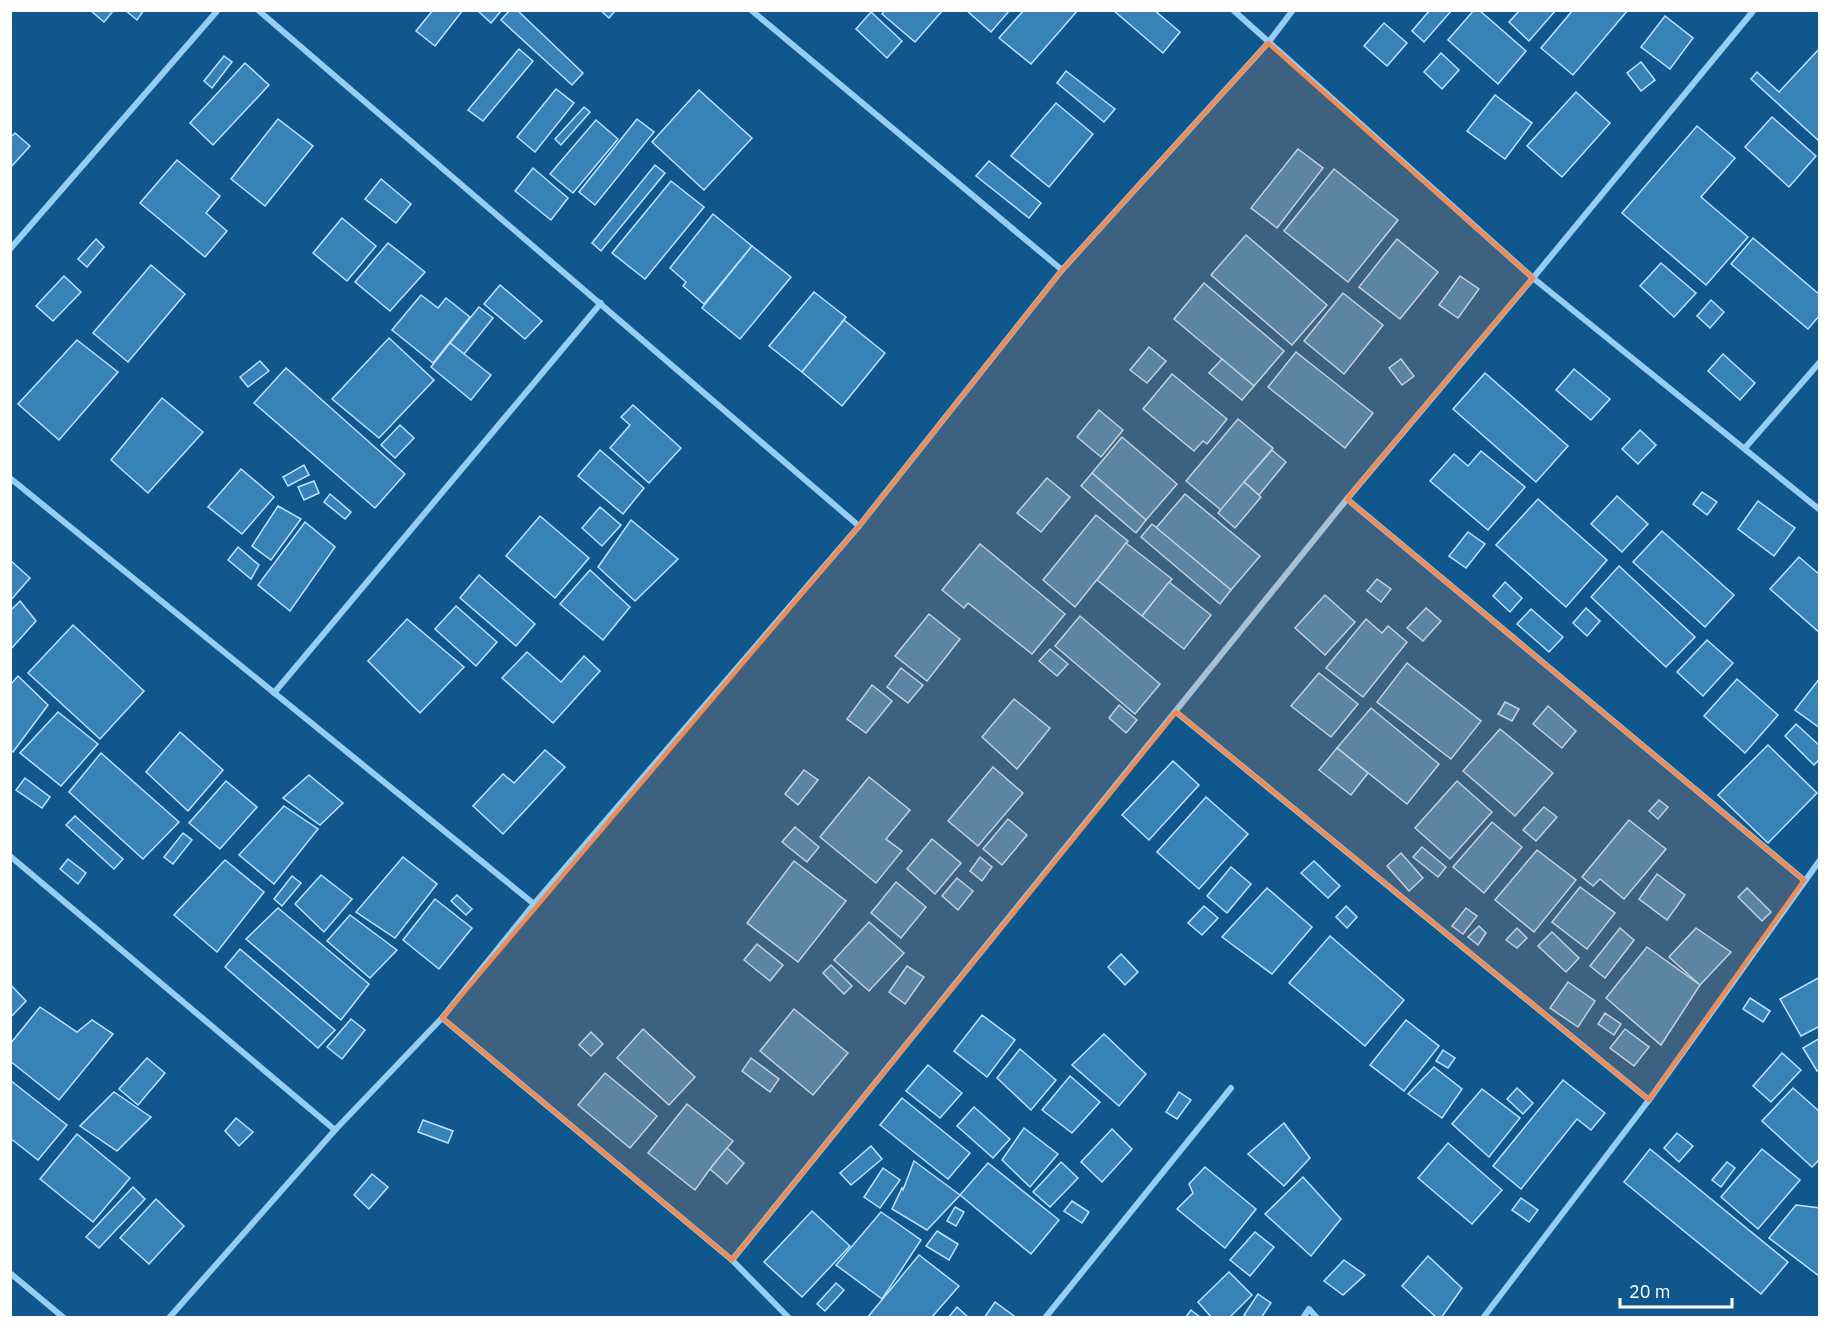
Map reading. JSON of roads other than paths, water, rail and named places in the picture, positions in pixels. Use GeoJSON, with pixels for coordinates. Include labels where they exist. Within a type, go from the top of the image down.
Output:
{"type":"FeatureCollection","features":[{"type":"Feature","properties":{"kind":"street"},"geometry":{"type":"LineString","coordinates":[[10,249],[218,10]]}},
{"type":"Feature","properties":{"kind":"street"},"geometry":{"type":"LineString","coordinates":[[258,10],[859,526]]}},
{"type":"Feature","properties":{"kind":"street"},"geometry":{"type":"LineString","coordinates":[[751,10],[1062,270]]}},
{"type":"Feature","properties":{"kind":"street"},"geometry":{"type":"LineString","coordinates":[[1233,10],[1533,278],[1820,510]]}},
{"type":"Feature","properties":{"kind":"street"},"geometry":{"type":"LineString","coordinates":[[169,1317],[335,1130],[442,1018],[534,904],[859,526],[1062,270],[1268,43],[1293,10]]}},
{"type":"Feature","properties":{"kind":"street"},"geometry":{"type":"LineString","coordinates":[[732,1260],[1347,499],[1754,10]]}},
{"type":"Feature","properties":{"kind":"street"},"geometry":{"type":"LineString","coordinates":[[274,693],[601,303]]}},
{"type":"Feature","properties":{"kind":"street"},"geometry":{"type":"LineString","coordinates":[[1745,448],[1820,362]]}},
{"type":"Feature","properties":{"kind":"street"},"geometry":{"type":"LineString","coordinates":[[10,478],[534,904]]}},
{"type":"Feature","properties":{"kind":"street"},"geometry":{"type":"LineString","coordinates":[[1347,499],[1804,880]]}},
{"type":"Feature","properties":{"kind":"street"},"geometry":{"type":"LineString","coordinates":[[1176,712],[1649,1100]]}},
{"type":"Feature","properties":{"kind":"street"},"geometry":{"type":"LineString","coordinates":[[10,856],[335,1130]]}},
{"type":"Feature","properties":{"kind":"street"},"geometry":{"type":"LineString","coordinates":[[1483,1317],[1649,1100],[1820,860]]}},
{"type":"Feature","properties":{"kind":"street"},"geometry":{"type":"LineString","coordinates":[[442,1018],[732,1260],[789,1317]]}},
{"type":"Feature","properties":{"kind":"street"},"geometry":{"type":"LineString","coordinates":[[1045,1317],[1231,1088]]}},
{"type":"Feature","properties":{"kind":"street"},"geometry":{"type":"LineString","coordinates":[[10,1273],[64,1317]]}},
{"type":"Feature","properties":{"kind":"street"},"geometry":{"type":"LineString","coordinates":[[1303,1317],[1309,1309],[1317,1317]]}}]}
